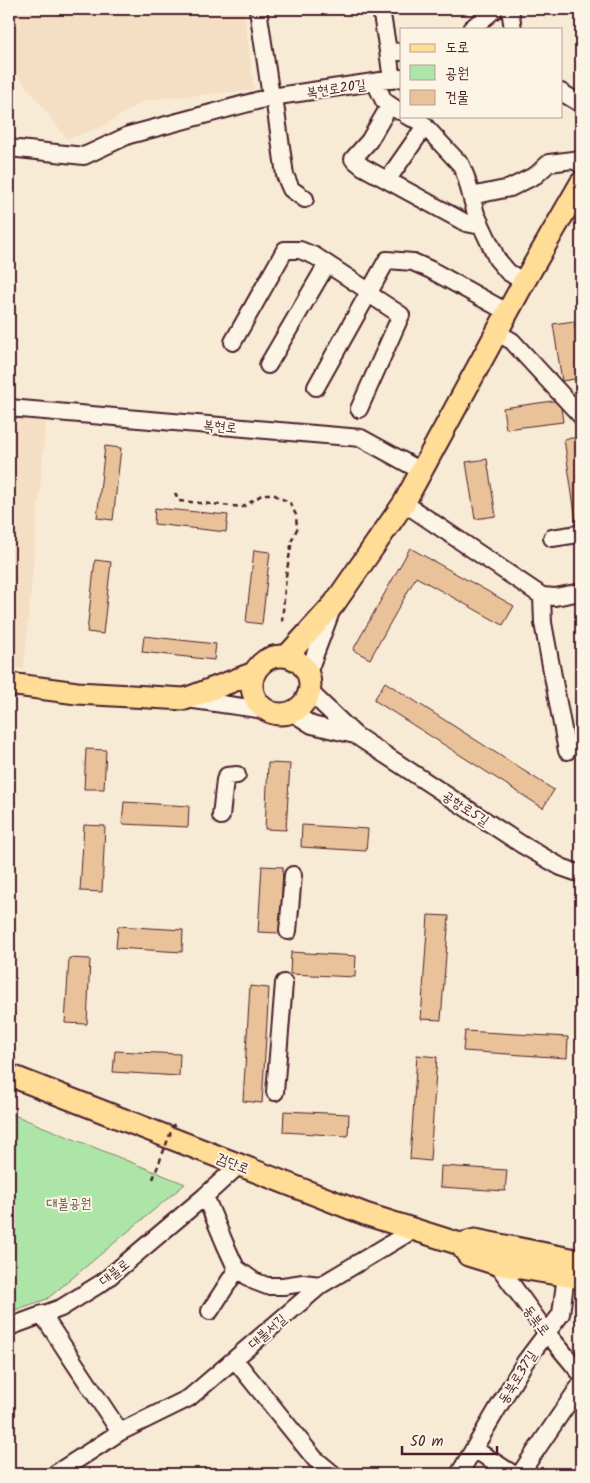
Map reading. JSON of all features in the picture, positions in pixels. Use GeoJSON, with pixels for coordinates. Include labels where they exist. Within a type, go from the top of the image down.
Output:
{"type":"FeatureCollection","features":[{"type":"Feature","properties":{"kind":"main road"},"geometry":{"type":"LineString","coordinates":[[287,656],[334,604],[404,503],[423,472],[496,332],[581,183]]}},
{"type":"Feature","properties":{"kind":"main road"},"geometry":{"type":"LineString","coordinates":[[277,656],[287,656],[296,659],[303,665],[309,682],[307,700],[301,708],[293,713],[273,714],[264,710],[257,702],[253,693],[254,673],[268,659],[277,656]]}},
{"type":"Feature","properties":{"kind":"main road"},"geometry":{"type":"LineString","coordinates":[[9,684],[77,693],[185,699],[254,673]]}},
{"type":"Feature","properties":{"kind":"main road","name":"검단로"},"geometry":{"type":"LineString","coordinates":[[9,1075],[365,1214],[460,1244],[475,1240],[581,1261]]}},
{"type":"Feature","properties":{"kind":"main road","name":"검단로"},"geometry":{"type":"LineString","coordinates":[[460,1244],[468,1255],[497,1264],[573,1277]]}},
{"type":"Feature","properties":{"kind":"street"},"geometry":{"type":"LineString","coordinates":[[258,9],[285,175],[291,188],[305,199]]}},
{"type":"Feature","properties":{"kind":"street"},"geometry":{"type":"LineString","coordinates":[[381,9],[395,51],[397,79]]}},
{"type":"Feature","properties":{"kind":"street"},"geometry":{"type":"LineString","coordinates":[[510,9],[512,28]]}},
{"type":"Feature","properties":{"kind":"street"},"geometry":{"type":"LineString","coordinates":[[472,28],[490,10]]}},
{"type":"Feature","properties":{"kind":"street","name":"복현로20길"},"geometry":{"type":"LineString","coordinates":[[9,148],[84,156],[129,135],[273,97],[397,79]]}},
{"type":"Feature","properties":{"kind":"street"},"geometry":{"type":"LineString","coordinates":[[375,82],[384,102],[396,109],[353,159],[363,167],[466,223],[481,226]]}},
{"type":"Feature","properties":{"kind":"street"},"geometry":{"type":"LineString","coordinates":[[562,93],[581,104]]}},
{"type":"Feature","properties":{"kind":"street"},"geometry":{"type":"LineString","coordinates":[[412,118],[421,122],[461,165],[481,226],[497,259],[508,272],[524,282]]}},
{"type":"Feature","properties":{"kind":"street"},"geometry":{"type":"LineString","coordinates":[[388,179],[425,126]]}},
{"type":"Feature","properties":{"kind":"street"},"geometry":{"type":"LineString","coordinates":[[471,196],[510,188],[536,175],[549,163],[573,160],[581,164]]}},
{"type":"Feature","properties":{"kind":"street"},"geometry":{"type":"LineString","coordinates":[[233,342],[285,250],[300,250],[327,264],[401,315],[359,409]]}},
{"type":"Feature","properties":{"kind":"street"},"geometry":{"type":"LineString","coordinates":[[316,387],[387,260],[413,262],[508,312]]}},
{"type":"Feature","properties":{"kind":"street"},"geometry":{"type":"LineString","coordinates":[[268,365],[327,264]]}},
{"type":"Feature","properties":{"kind":"street"},"geometry":{"type":"LineString","coordinates":[[496,332],[512,341],[581,416]]}},
{"type":"Feature","properties":{"kind":"street","name":"복현로"},"geometry":{"type":"LineString","coordinates":[[9,408],[361,438],[423,472]]}},
{"type":"Feature","properties":{"kind":"street"},"geometry":{"type":"LineString","coordinates":[[404,503],[542,596],[581,592]]}},
{"type":"Feature","properties":{"kind":"street"},"geometry":{"type":"LineString","coordinates":[[552,538],[578,534]]}},
{"type":"Feature","properties":{"kind":"street"},"geometry":{"type":"LineString","coordinates":[[542,596],[544,623],[567,752]]}},
{"type":"Feature","properties":{"kind":"street"},"geometry":{"type":"LineString","coordinates":[[334,604],[309,682],[355,734]]}},
{"type":"Feature","properties":{"kind":"street"},"geometry":{"type":"LineString","coordinates":[[185,699],[264,710]]}},
{"type":"Feature","properties":{"kind":"street"},"geometry":{"type":"LineString","coordinates":[[293,713],[312,725],[355,734]]}},
{"type":"Feature","properties":{"kind":"street","name":"공항로5길"},"geometry":{"type":"LineString","coordinates":[[355,734],[521,844],[562,867],[581,874]]}},
{"type":"Feature","properties":{"kind":"street"},"geometry":{"type":"LineString","coordinates":[[221,816],[225,780],[227,776],[237,775]]}},
{"type":"Feature","properties":{"kind":"street"},"geometry":{"type":"LineString","coordinates":[[288,931],[293,875]]}},
{"type":"Feature","properties":{"kind":"street"},"geometry":{"type":"LineString","coordinates":[[274,1092],[284,983]]}},
{"type":"Feature","properties":{"kind":"street","name":"대불로"},"geometry":{"type":"LineString","coordinates":[[9,1327],[61,1308],[103,1282],[238,1166]]}},
{"type":"Feature","properties":{"kind":"street"},"geometry":{"type":"LineString","coordinates":[[205,1196],[237,1268],[254,1281],[267,1286],[302,1283],[321,1285]]}},
{"type":"Feature","properties":{"kind":"street","name":"대불서길"},"geometry":{"type":"LineString","coordinates":[[54,1474],[120,1432],[189,1398],[321,1285],[415,1229]]}},
{"type":"Feature","properties":{"kind":"street","name":"동북로"},"geometry":{"type":"LineString","coordinates":[[497,1264],[547,1333],[581,1374]]}},
{"type":"Feature","properties":{"kind":"street"},"geometry":{"type":"LineString","coordinates":[[210,1311],[237,1268]]}},
{"type":"Feature","properties":{"kind":"street","name":"동북로37길"},"geometry":{"type":"LineString","coordinates":[[459,1474],[525,1362],[561,1314],[573,1277]]}},
{"type":"Feature","properties":{"kind":"street"},"geometry":{"type":"LineString","coordinates":[[42,1314],[120,1432]]}},
{"type":"Feature","properties":{"kind":"street"},"geometry":{"type":"LineString","coordinates":[[234,1360],[327,1473]]}},
{"type":"Feature","properties":{"kind":"street"},"geometry":{"type":"LineString","coordinates":[[520,1474],[581,1384]]}},
{"type":"Feature","properties":{"kind":"street"},"geometry":{"type":"LineString","coordinates":[[474,1449],[513,1474]]}},
{"type":"Feature","properties":{"kind":"path"},"geometry":{"type":"LineString","coordinates":[[175,493],[179,501],[243,507],[262,494],[273,494],[290,503],[296,515],[297,529],[292,540],[286,576],[282,622]]}},
{"type":"Feature","properties":{"kind":"path"},"geometry":{"type":"LineString","coordinates":[[153,1179],[174,1121]]}},
{"type":"Feature","properties":{"kind":"shaded area"},"geometry":{"type":"Polygon","coordinates":[[[9,9],[244,9],[254,90],[146,100],[102,127],[67,139],[9,64],[9,9]]]}},
{"type":"Feature","properties":{"kind":"shaded area"},"geometry":{"type":"Polygon","coordinates":[[[9,417],[46,421],[24,669],[9,667],[9,417]]]}},
{"type":"Feature","properties":{"kind":"green space","name":"대불공원"},"geometry":{"type":"Polygon","coordinates":[[[9,1113],[185,1184],[47,1299],[9,1312],[9,1113]]]}},
{"type":"Feature","properties":{"kind":"building"},"geometry":{"type":"Polygon","coordinates":[[[574,321],[581,363],[581,378],[562,381],[553,324],[574,321]]]}},
{"type":"Feature","properties":{"kind":"building"},"geometry":{"type":"Polygon","coordinates":[[[560,400],[563,422],[506,429],[503,408],[560,400]]]}},
{"type":"Feature","properties":{"kind":"building"},"geometry":{"type":"Polygon","coordinates":[[[581,437],[581,555],[564,439],[581,437]]]}},
{"type":"Feature","properties":{"kind":"building"},"geometry":{"type":"Polygon","coordinates":[[[105,446],[121,448],[113,520],[97,518],[105,446]]]}},
{"type":"Feature","properties":{"kind":"building"},"geometry":{"type":"Polygon","coordinates":[[[487,459],[496,516],[475,519],[466,462],[487,459]]]}},
{"type":"Feature","properties":{"kind":"building"},"geometry":{"type":"Polygon","coordinates":[[[155,508],[228,515],[226,532],[154,524],[155,508]]]}},
{"type":"Feature","properties":{"kind":"building"},"geometry":{"type":"Polygon","coordinates":[[[410,548],[514,606],[503,625],[416,577],[370,659],[353,650],[410,548]]]}},
{"type":"Feature","properties":{"kind":"building"},"geometry":{"type":"Polygon","coordinates":[[[254,550],[270,552],[262,624],[246,622],[254,550]]]}},
{"type":"Feature","properties":{"kind":"building"},"geometry":{"type":"Polygon","coordinates":[[[95,560],[111,562],[103,634],[87,632],[95,560]]]}},
{"type":"Feature","properties":{"kind":"building"},"geometry":{"type":"Polygon","coordinates":[[[144,636],[216,644],[214,660],[142,652],[144,636]]]}},
{"type":"Feature","properties":{"kind":"building"},"geometry":{"type":"Polygon","coordinates":[[[385,682],[554,790],[543,808],[374,700],[385,682]]]}},
{"type":"Feature","properties":{"kind":"building"},"geometry":{"type":"Polygon","coordinates":[[[86,749],[106,750],[104,789],[84,789],[86,749]]]}},
{"type":"Feature","properties":{"kind":"building"},"geometry":{"type":"Polygon","coordinates":[[[268,763],[290,764],[286,830],[265,829],[268,763]]]}},
{"type":"Feature","properties":{"kind":"building"},"geometry":{"type":"Polygon","coordinates":[[[124,802],[189,806],[188,827],[122,824],[124,802]]]}},
{"type":"Feature","properties":{"kind":"building"},"geometry":{"type":"Polygon","coordinates":[[[84,825],[105,826],[102,892],[80,891],[84,825]]]}},
{"type":"Feature","properties":{"kind":"building"},"geometry":{"type":"Polygon","coordinates":[[[302,825],[368,829],[366,851],[301,847],[302,825]]]}},
{"type":"Feature","properties":{"kind":"building"},"geometry":{"type":"Polygon","coordinates":[[[262,866],[283,867],[280,933],[258,932],[262,866]]]}},
{"type":"Feature","properties":{"kind":"building"},"geometry":{"type":"Polygon","coordinates":[[[428,915],[449,916],[441,1020],[421,1019],[428,915]]]}},
{"type":"Feature","properties":{"kind":"building"},"geometry":{"type":"Polygon","coordinates":[[[118,926],[183,930],[182,952],[116,948],[118,926]]]}},
{"type":"Feature","properties":{"kind":"building"},"geometry":{"type":"Polygon","coordinates":[[[291,952],[356,956],[355,977],[290,974],[291,952]]]}},
{"type":"Feature","properties":{"kind":"building"},"geometry":{"type":"Polygon","coordinates":[[[69,958],[90,959],[87,1024],[65,1023],[69,958]]]}},
{"type":"Feature","properties":{"kind":"building"},"geometry":{"type":"Polygon","coordinates":[[[250,986],[269,988],[262,1103],[243,1101],[250,986]]]}},
{"type":"Feature","properties":{"kind":"building"},"geometry":{"type":"Polygon","coordinates":[[[465,1031],[568,1037],[567,1058],[463,1051],[465,1031]]]}},
{"type":"Feature","properties":{"kind":"building"},"geometry":{"type":"Polygon","coordinates":[[[115,1051],[180,1054],[179,1076],[113,1072],[115,1051]]]}},
{"type":"Feature","properties":{"kind":"building"},"geometry":{"type":"Polygon","coordinates":[[[417,1055],[437,1057],[430,1161],[410,1159],[417,1055]]]}},
{"type":"Feature","properties":{"kind":"building"},"geometry":{"type":"Polygon","coordinates":[[[284,1111],[349,1114],[348,1136],[283,1132],[284,1111]]]}},
{"type":"Feature","properties":{"kind":"building"},"geometry":{"type":"Polygon","coordinates":[[[441,1166],[507,1170],[505,1191],[440,1187],[441,1166]]]}}]}
